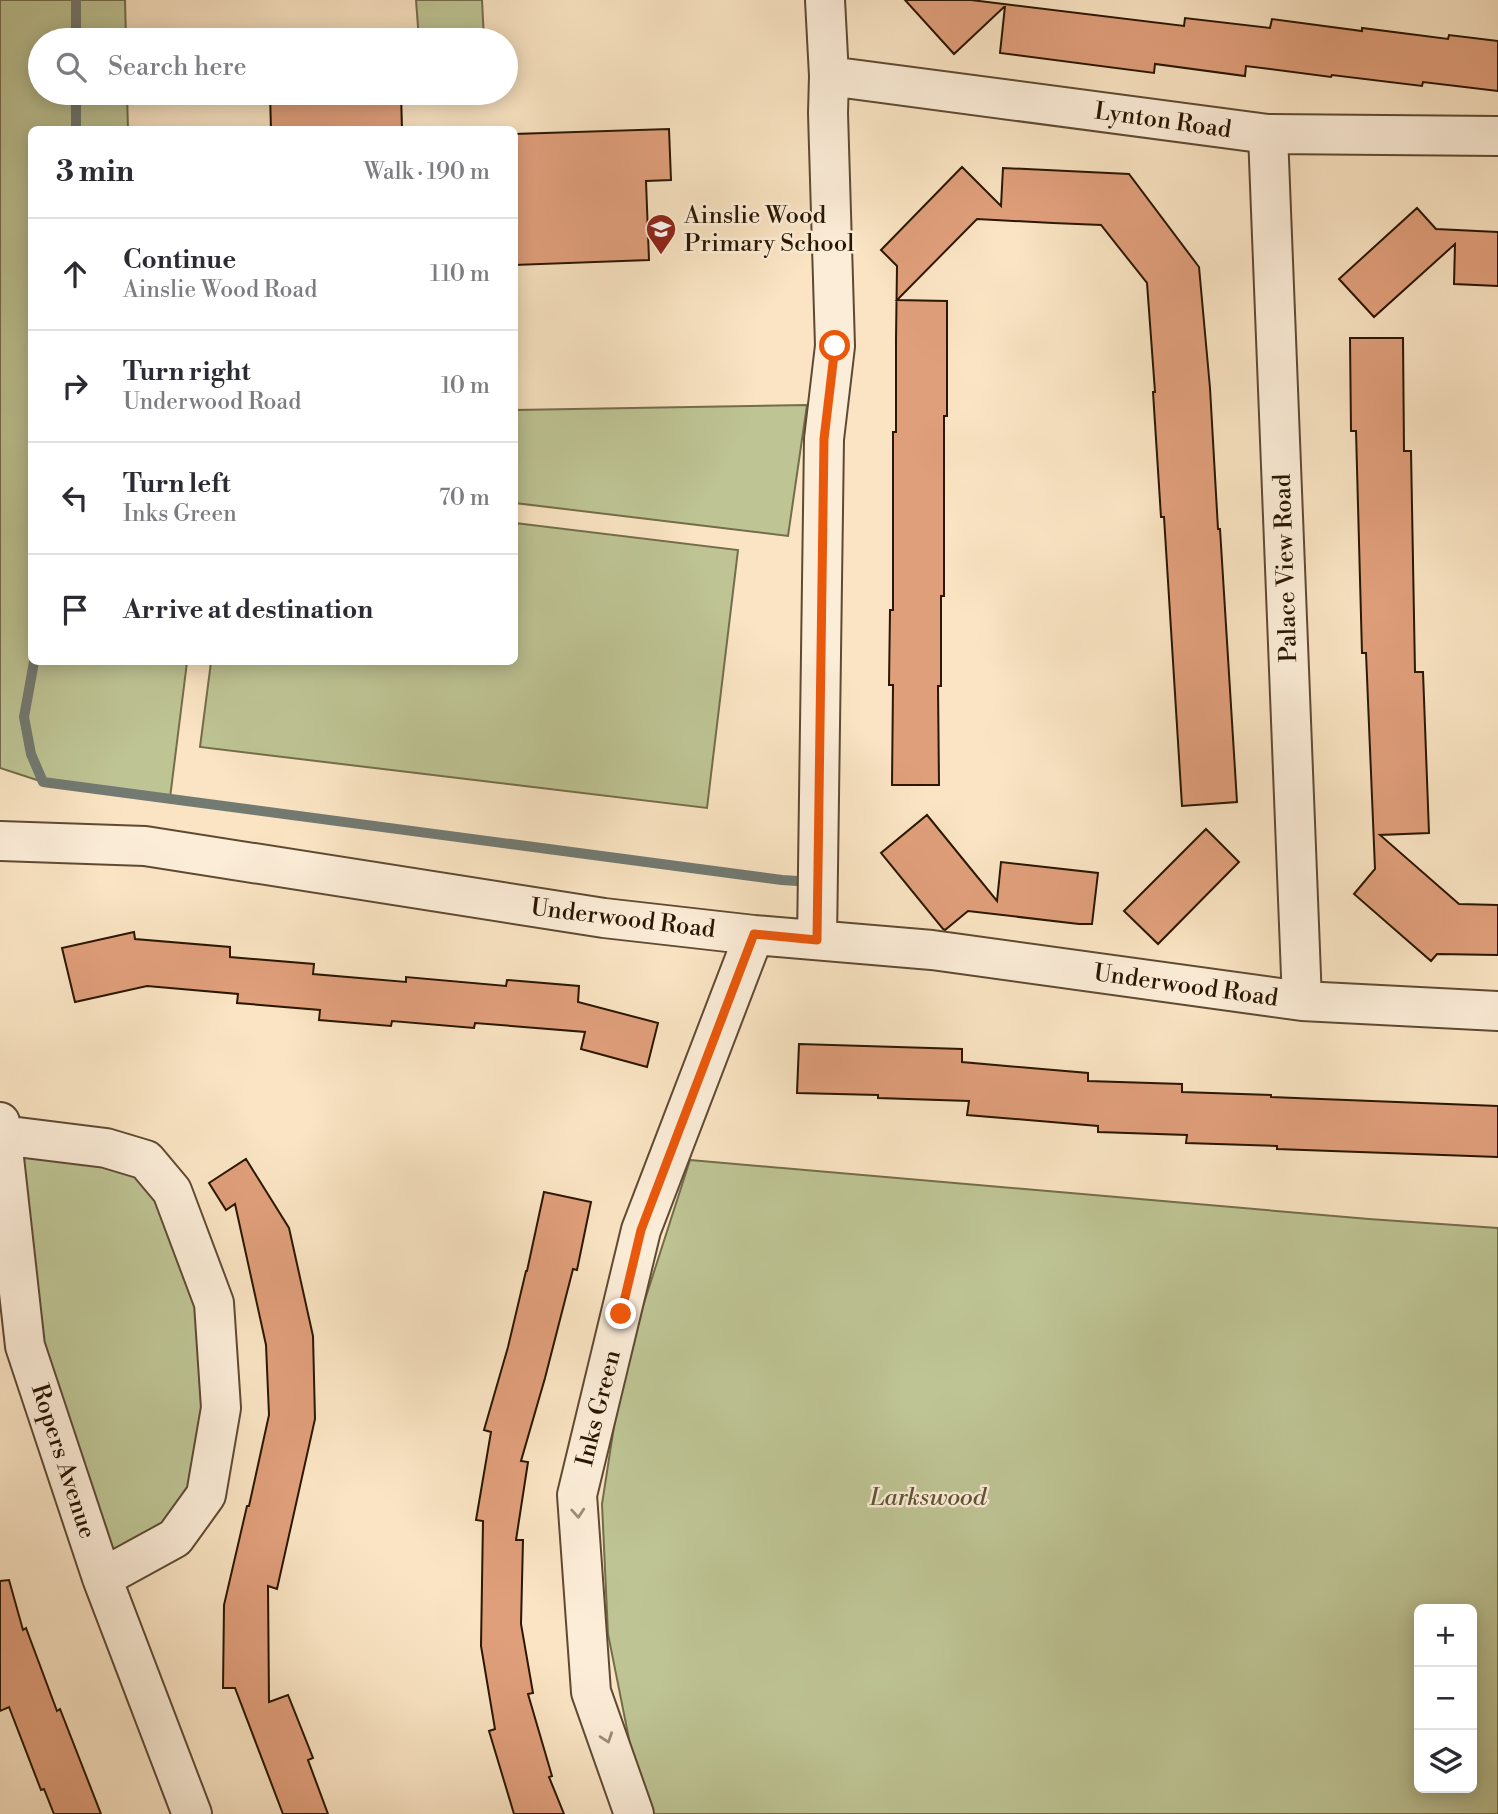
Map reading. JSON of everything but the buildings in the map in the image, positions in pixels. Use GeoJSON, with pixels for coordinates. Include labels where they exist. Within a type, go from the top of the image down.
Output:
{"type":"FeatureCollection","features":[{"type":"Feature","properties":{"kind":"street"},"geometry":{"type":"LineString","coordinates":[[817,940],[824,439],[835,346],[825,0]]}},
{"type":"Feature","properties":{"kind":"street","name":"Lynton Road"},"geometry":{"type":"LineString","coordinates":[[829,76],[1268,134],[1498,136]]}},
{"type":"Feature","properties":{"kind":"street","name":"Palace View Road"},"geometry":{"type":"LineString","coordinates":[[1268,134],[1302,1001]]}},
{"type":"Feature","properties":{"kind":"street","name":"Underwood Road"},"geometry":{"type":"LineString","coordinates":[[0,841],[145,846],[604,918],[932,950],[1302,1001],[1498,1011]]}},
{"type":"Feature","properties":{"kind":"street","name":"Inks Green"},"geometry":{"type":"LineString","coordinates":[[634,1814],[591,1692],[577,1494],[641,1230],[754,934]]}},
{"type":"Feature","properties":{"kind":"street","name":"Ropers Avenue"},"geometry":{"type":"LineString","coordinates":[[102,1578],[175,1538],[206,1495],[221,1408],[214,1303],[173,1191],[146,1160],[106,1148],[1,1128],[25,1346],[102,1578],[192,1814]]}},
{"type":"Feature","properties":{"kind":"green space"},"geometry":{"type":"Polygon","coordinates":[[[0,0],[125,0],[126,28],[28,28],[28,105],[127,105],[128,126],[28,126],[28,665],[187,665],[170,798],[43,782],[0,768],[0,0]]]}},
{"type":"Feature","properties":{"kind":"green space"},"geometry":{"type":"Polygon","coordinates":[[[416,0],[482,0],[483,28],[418,28],[416,0]]]}},
{"type":"Feature","properties":{"kind":"green space"},"geometry":{"type":"Polygon","coordinates":[[[807,405],[788,536],[518,503],[518,410],[807,405]]]}},
{"type":"Feature","properties":{"kind":"green space"},"geometry":{"type":"Polygon","coordinates":[[[518,523],[738,550],[707,808],[200,747],[211,665],[518,665],[518,523]]]}},
{"type":"Feature","properties":{"kind":"green space"},"geometry":{"type":"Polygon","coordinates":[[[2,1135],[146,1160],[214,1303],[206,1495],[102,1578],[25,1346],[2,1135]]]}},
{"type":"Feature","properties":{"kind":"green space","name":"Larkswood"},"geometry":{"type":"Polygon","coordinates":[[[690,1160],[1498,1228],[1498,1814],[648,1814],[640,1794],[608,1634],[602,1504],[623,1368],[690,1160]]]}},
{"type":"Feature","properties":{"kind":"waterway"},"geometry":{"type":"LineString","coordinates":[[76,0],[76,28]]}},
{"type":"Feature","properties":{"kind":"waterway"},"geometry":{"type":"LineString","coordinates":[[76,105],[76,126]]}},
{"type":"Feature","properties":{"kind":"waterway"},"geometry":{"type":"LineString","coordinates":[[33,665],[24,717],[31,754],[43,782],[813,882]]}},
{"type":"Feature","properties":{"kind":"place","name":"Ainslie Wood Primary School"},"geometry":{"type":"Point","coordinates":[661,256]}},
{"type":"Feature","properties":{"kind":"route"},"geometry":{"type":"LineString","coordinates":[[621,1314],[641,1230],[754,934],[817,940],[824,439],[835,346]]}}]}
